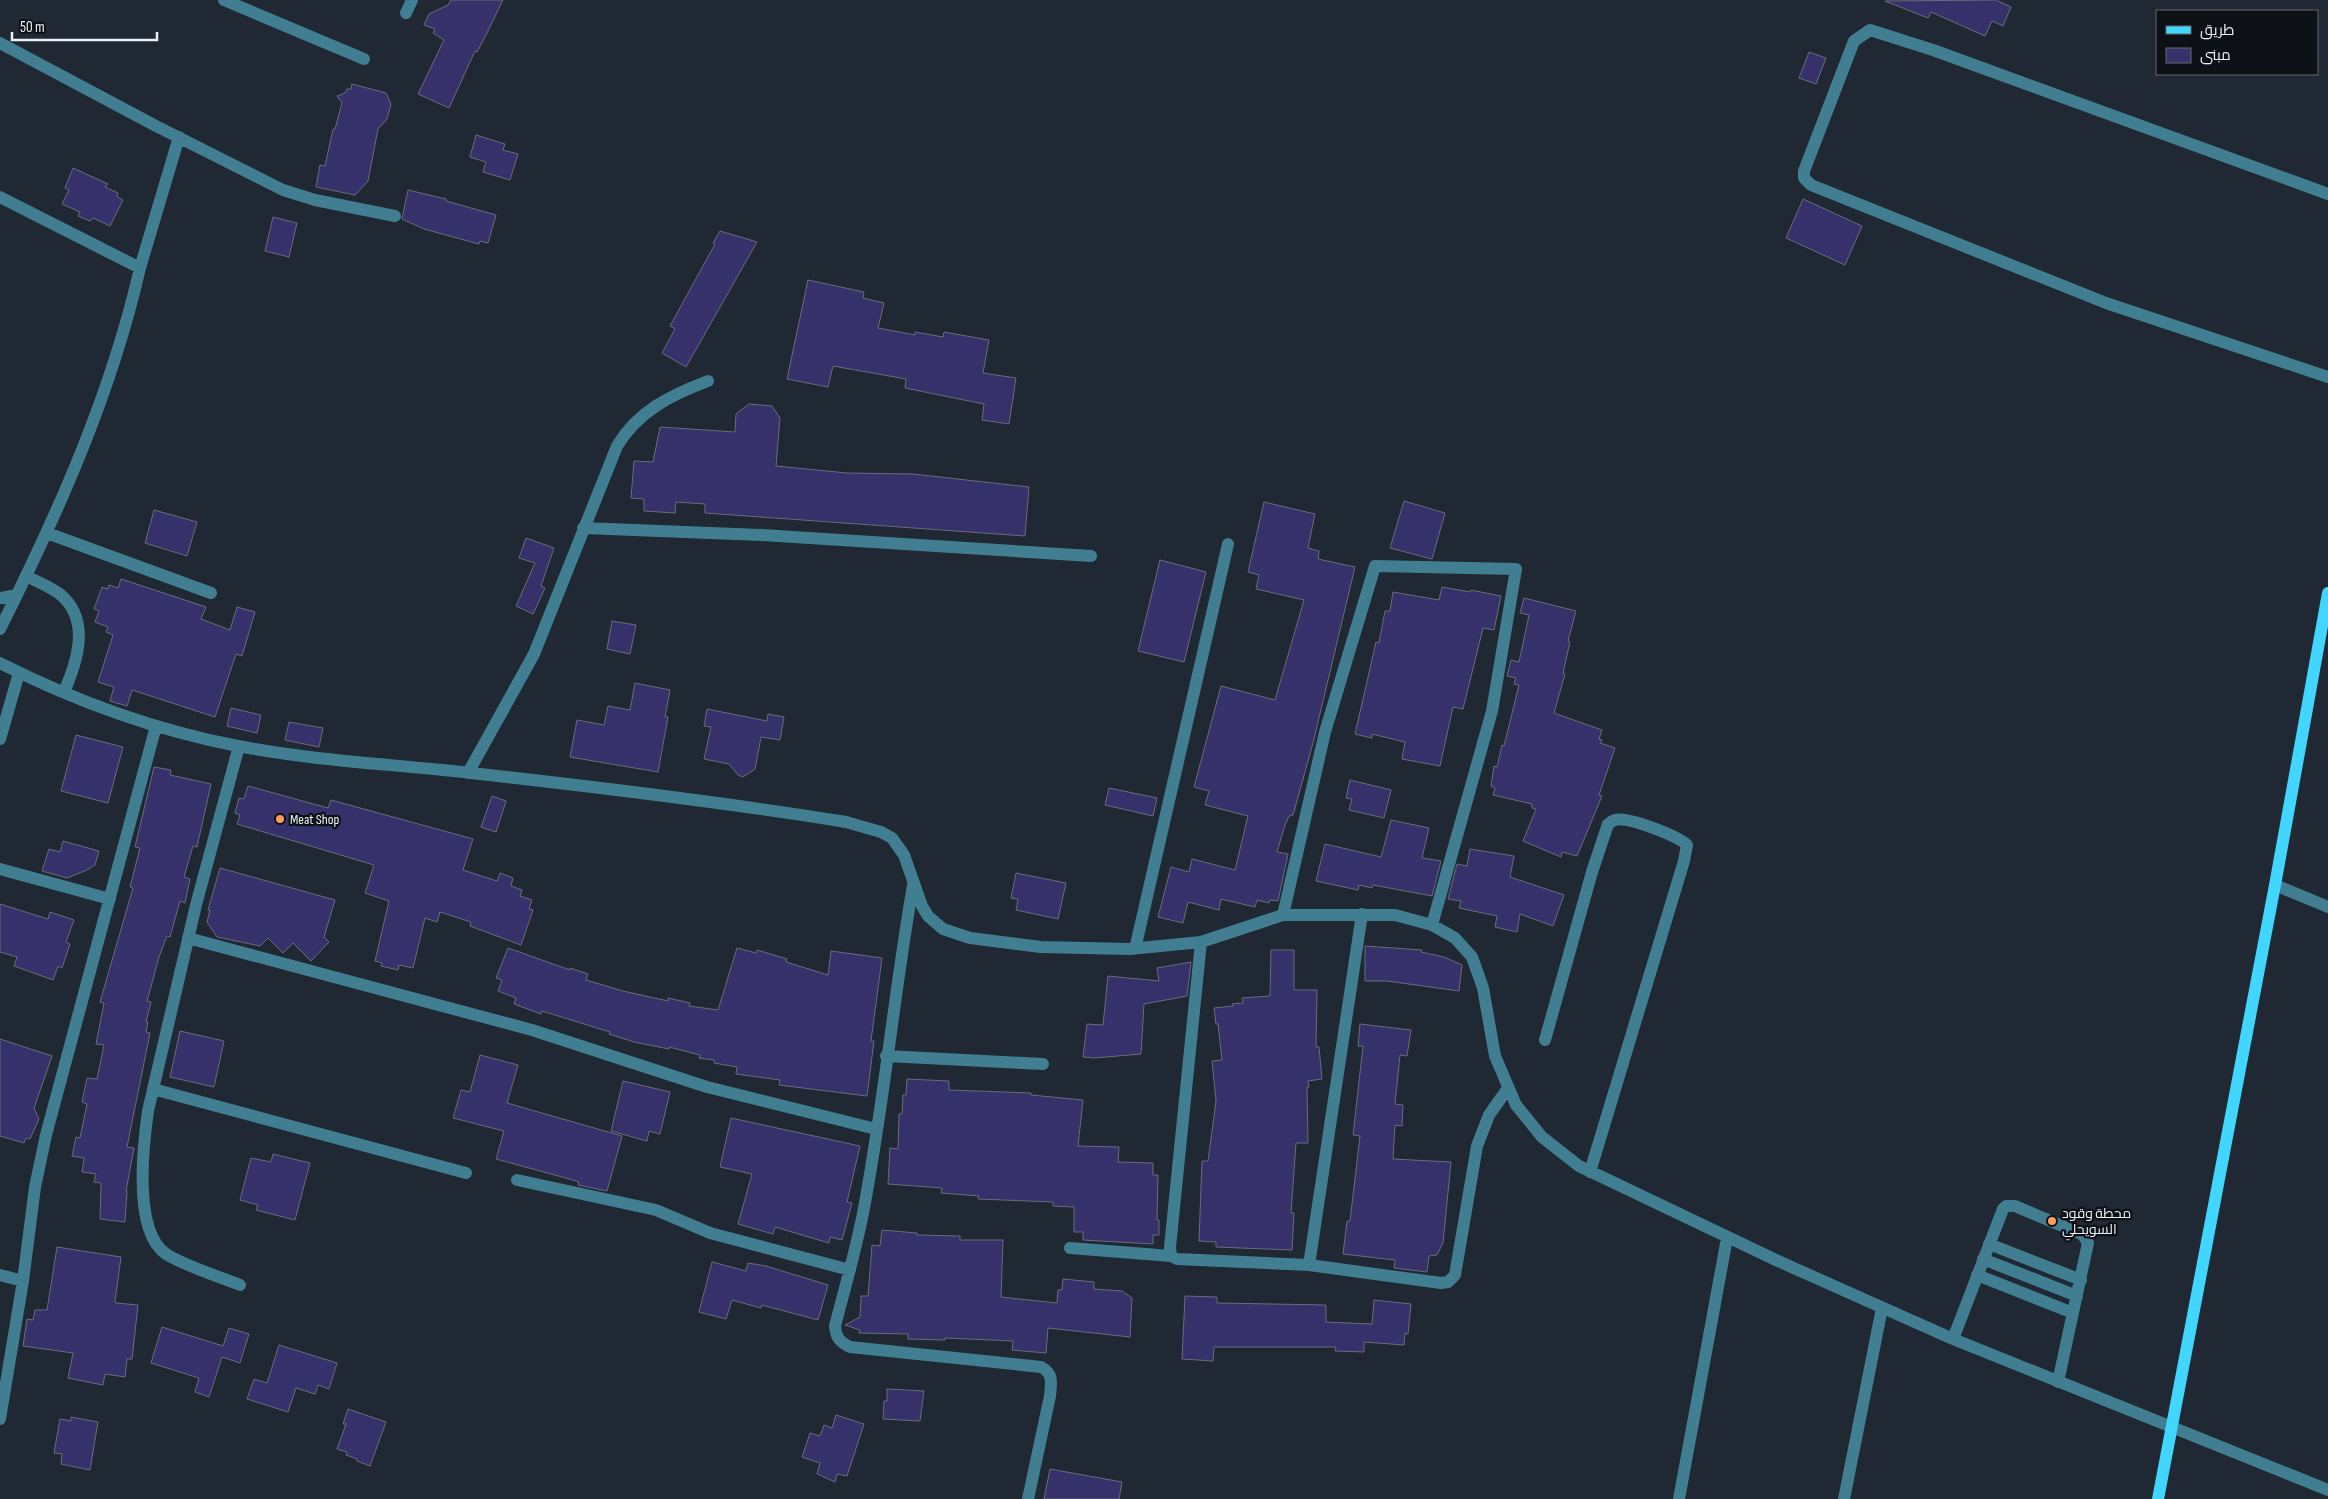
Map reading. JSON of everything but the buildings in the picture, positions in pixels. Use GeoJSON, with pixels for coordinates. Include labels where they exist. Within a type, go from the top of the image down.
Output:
{"type":"FeatureCollection","features":[{"type":"Feature","properties":{"kind":"main road"},"geometry":{"type":"LineString","coordinates":[[2158,1499],[2275,885],[2328,593]]}},
{"type":"Feature","properties":{"kind":"street"},"geometry":{"type":"LineString","coordinates":[[224,0],[364,59]]}},
{"type":"Feature","properties":{"kind":"street"},"geometry":{"type":"LineString","coordinates":[[406,14],[412,0]]}},
{"type":"Feature","properties":{"kind":"street"},"geometry":{"type":"LineString","coordinates":[[2328,194],[1942,53],[1870,30],[1854,41],[1804,172],[1804,178],[1811,185],[2034,276],[2106,303],[2328,377]]}},
{"type":"Feature","properties":{"kind":"street"},"geometry":{"type":"LineString","coordinates":[[0,43],[283,190],[315,200],[395,216]]}},
{"type":"Feature","properties":{"kind":"street"},"geometry":{"type":"LineString","coordinates":[[0,629],[47,533],[106,387],[132,305],[140,268],[179,137]]}},
{"type":"Feature","properties":{"kind":"street"},"geometry":{"type":"LineString","coordinates":[[0,197],[140,268]]}},
{"type":"Feature","properties":{"kind":"street"},"geometry":{"type":"LineString","coordinates":[[468,773],[534,654],[608,465],[624,434],[636,420],[664,399],[708,381]]}},
{"type":"Feature","properties":{"kind":"street"},"geometry":{"type":"LineString","coordinates":[[583,528],[761,535],[1091,556]]}},
{"type":"Feature","properties":{"kind":"street"},"geometry":{"type":"LineString","coordinates":[[47,533],[211,593]]}},
{"type":"Feature","properties":{"kind":"street"},"geometry":{"type":"LineString","coordinates":[[1135,949],[1228,544]]}},
{"type":"Feature","properties":{"kind":"street"},"geometry":{"type":"LineString","coordinates":[[1283,915],[1326,732],[1375,566],[1516,569],[1492,711],[1432,925]]}},
{"type":"Feature","properties":{"kind":"street"},"geometry":{"type":"LineString","coordinates":[[26,576],[59,593],[69,603],[75,617],[79,631],[78,657],[64,692]]}},
{"type":"Feature","properties":{"kind":"street"},"geometry":{"type":"LineString","coordinates":[[0,598],[17,595]]}},
{"type":"Feature","properties":{"kind":"street"},"geometry":{"type":"LineString","coordinates":[[0,663],[105,710],[156,726],[239,746],[313,757],[654,793],[846,822],[881,832],[892,838],[900,847],[922,906],[928,916],[943,929],[952,933],[1041,947],[1135,949],[1201,942],[1283,915],[1395,915],[1432,925],[1455,938],[1472,957],[1483,988],[1495,1056],[1516,1105],[1542,1137],[1579,1166],[1727,1238],[1953,1339],[2328,1490]]}},
{"type":"Feature","properties":{"kind":"street"},"geometry":{"type":"LineString","coordinates":[[0,739],[19,673]]}},
{"type":"Feature","properties":{"kind":"street"},"geometry":{"type":"LineString","coordinates":[[0,1419],[23,1281],[35,1187],[46,1135],[156,726]]}},
{"type":"Feature","properties":{"kind":"street"},"geometry":{"type":"LineString","coordinates":[[239,746],[188,938],[153,1090],[146,1128],[144,1203],[152,1237],[167,1254],[240,1285]]}},
{"type":"Feature","properties":{"kind":"street"},"geometry":{"type":"LineString","coordinates":[[1545,1040],[1592,872],[1608,824],[1614,820],[1622,819],[1662,831],[1682,841],[1687,845],[1684,861],[1590,1172]]}},
{"type":"Feature","properties":{"kind":"street"},"geometry":{"type":"LineString","coordinates":[[0,869],[110,898]]}},
{"type":"Feature","properties":{"kind":"street"},"geometry":{"type":"LineString","coordinates":[[914,882],[886,1056],[866,1198],[835,1326],[836,1334],[842,1342],[850,1347],[1040,1367],[1048,1372],[1052,1380],[1050,1396],[1028,1499]]}},
{"type":"Feature","properties":{"kind":"street"},"geometry":{"type":"LineString","coordinates":[[2275,885],[2328,907]]}},
{"type":"Feature","properties":{"kind":"street"},"geometry":{"type":"LineString","coordinates":[[1309,1265],[1362,914]]}},
{"type":"Feature","properties":{"kind":"street"},"geometry":{"type":"LineString","coordinates":[[188,938],[532,1030],[707,1087],[876,1129]]}},
{"type":"Feature","properties":{"kind":"street"},"geometry":{"type":"LineString","coordinates":[[1171,1256],[1170,1247],[1201,942]]}},
{"type":"Feature","properties":{"kind":"street"},"geometry":{"type":"LineString","coordinates":[[886,1056],[1043,1064]]}},
{"type":"Feature","properties":{"kind":"street"},"geometry":{"type":"LineString","coordinates":[[1070,1248],[1171,1256],[1178,1259],[1309,1265],[1441,1283],[1452,1280],[1455,1274],[1477,1146],[1489,1115],[1508,1088]]}},
{"type":"Feature","properties":{"kind":"street"},"geometry":{"type":"LineString","coordinates":[[153,1090],[466,1173]]}},
{"type":"Feature","properties":{"kind":"street"},"geometry":{"type":"LineString","coordinates":[[517,1180],[656,1210],[710,1233],[850,1270]]}},
{"type":"Feature","properties":{"kind":"street"},"geometry":{"type":"LineString","coordinates":[[1953,1339],[2003,1209],[2011,1205],[2015,1206],[2083,1235],[2088,1243],[2058,1382]]}},
{"type":"Feature","properties":{"kind":"street"},"geometry":{"type":"LineString","coordinates":[[1679,1499],[1727,1238]]}},
{"type":"Feature","properties":{"kind":"street"},"geometry":{"type":"LineString","coordinates":[[1989,1244],[2081,1280]]}},
{"type":"Feature","properties":{"kind":"street"},"geometry":{"type":"LineString","coordinates":[[1983,1259],[2077,1296]]}},
{"type":"Feature","properties":{"kind":"street"},"geometry":{"type":"LineString","coordinates":[[0,1275],[23,1281]]}},
{"type":"Feature","properties":{"kind":"street"},"geometry":{"type":"LineString","coordinates":[[1977,1276],[2073,1313]]}},
{"type":"Feature","properties":{"kind":"street"},"geometry":{"type":"LineString","coordinates":[[1844,1499],[1882,1308]]}},
{"type":"Feature","properties":{"kind":"place","name":"Meat Shop"},"geometry":{"type":"Point","coordinates":[280,819]}},
{"type":"Feature","properties":{"kind":"place","name":"محطة وقود السويحلي"},"geometry":{"type":"Point","coordinates":[2052,1221]}}]}
